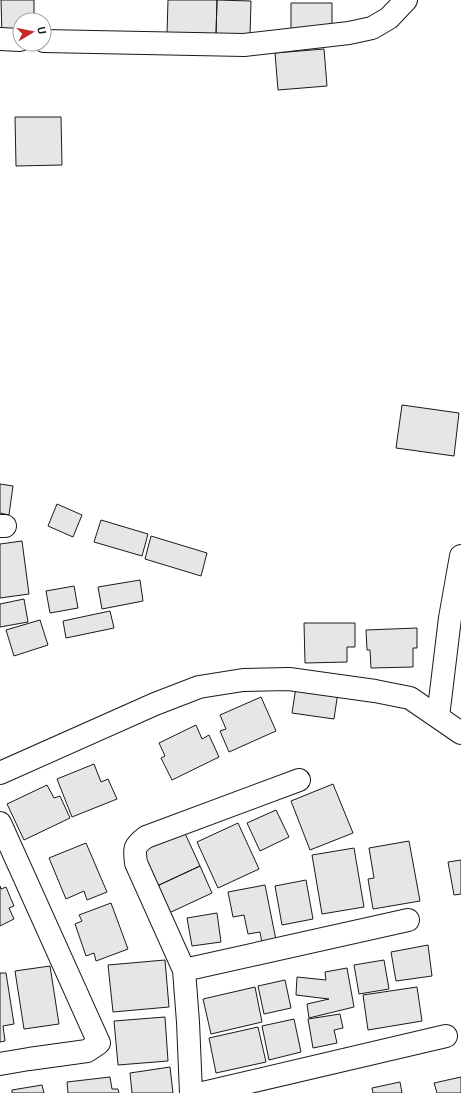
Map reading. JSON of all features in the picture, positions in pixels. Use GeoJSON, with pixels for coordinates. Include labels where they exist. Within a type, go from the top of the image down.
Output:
{"type":"FeatureCollection","features":[{"type":"Feature","properties":{"kind":"street"},"geometry":{"type":"LineString","coordinates":[[52,40],[251,44],[349,33],[372,28],[389,18],[406,0]]}},
{"type":"Feature","properties":{"kind":"street"},"geometry":{"type":"LineString","coordinates":[[0,39],[12,40]]}},
{"type":"Feature","properties":{"kind":"street"},"geometry":{"type":"LineString","coordinates":[[438,717],[450,618],[461,556]]}},
{"type":"Feature","properties":{"kind":"street"},"geometry":{"type":"LineString","coordinates":[[0,773],[155,704],[199,687],[242,680],[289,679],[375,691],[410,698],[461,733]]}},
{"type":"Feature","properties":{"kind":"street"},"geometry":{"type":"LineString","coordinates":[[191,1093],[184,970],[136,863],[135,852],[138,844],[146,837],[299,780]]}},
{"type":"Feature","properties":{"kind":"street"},"geometry":{"type":"LineString","coordinates":[[0,823],[99,1043],[87,1051],[0,1064]]}},
{"type":"Feature","properties":{"kind":"street"},"geometry":{"type":"LineString","coordinates":[[184,970],[408,920]]}},
{"type":"Feature","properties":{"kind":"street"},"geometry":{"type":"LineString","coordinates":[[203,1093],[446,1036]]}},
{"type":"Feature","properties":{"kind":"building"},"geometry":{"type":"Polygon","coordinates":[[[1,0],[34,0],[34,12],[12,12],[12,36],[2,36],[1,0]]]}},
{"type":"Feature","properties":{"kind":"building"},"geometry":{"type":"Polygon","coordinates":[[[168,0],[217,0],[216,35],[167,34],[168,0]]]}},
{"type":"Feature","properties":{"kind":"building"},"geometry":{"type":"Polygon","coordinates":[[[217,0],[251,1],[250,36],[216,35],[217,0]]]}},
{"type":"Feature","properties":{"kind":"building"},"geometry":{"type":"Polygon","coordinates":[[[291,3],[332,3],[332,30],[291,29],[291,3]]]}},
{"type":"Feature","properties":{"kind":"building"},"geometry":{"type":"Polygon","coordinates":[[[324,49],[327,86],[278,90],[275,53],[324,49]]]}},
{"type":"Feature","properties":{"kind":"building"},"geometry":{"type":"Polygon","coordinates":[[[15,117],[61,117],[62,165],[16,166],[15,117]]]}},
{"type":"Feature","properties":{"kind":"building"},"geometry":{"type":"Polygon","coordinates":[[[402,405],[459,413],[454,456],[396,448],[402,405]]]}},
{"type":"Feature","properties":{"kind":"building"},"geometry":{"type":"Polygon","coordinates":[[[0,484],[13,486],[9,515],[0,513],[0,484]]]}},
{"type":"Feature","properties":{"kind":"building"},"geometry":{"type":"Polygon","coordinates":[[[57,504],[82,515],[73,537],[48,526],[57,504]]]}},
{"type":"Feature","properties":{"kind":"building"},"geometry":{"type":"Polygon","coordinates":[[[101,520],[148,534],[142,556],[94,542],[101,520]]]}},
{"type":"Feature","properties":{"kind":"building"},"geometry":{"type":"Polygon","coordinates":[[[151,536],[207,553],[201,576],[145,559],[151,536]]]}},
{"type":"Feature","properties":{"kind":"building"},"geometry":{"type":"Polygon","coordinates":[[[22,541],[29,594],[0,598],[0,544],[22,541]]]}},
{"type":"Feature","properties":{"kind":"building"},"geometry":{"type":"Polygon","coordinates":[[[140,580],[143,601],[102,609],[98,587],[140,580]]]}},
{"type":"Feature","properties":{"kind":"building"},"geometry":{"type":"Polygon","coordinates":[[[74,586],[78,608],[50,613],[46,591],[74,586]]]}},
{"type":"Feature","properties":{"kind":"building"},"geometry":{"type":"Polygon","coordinates":[[[24,599],[28,622],[0,627],[0,604],[24,599]]]}},
{"type":"Feature","properties":{"kind":"building"},"geometry":{"type":"Polygon","coordinates":[[[110,611],[114,628],[66,638],[63,621],[110,611]]]}},
{"type":"Feature","properties":{"kind":"building"},"geometry":{"type":"Polygon","coordinates":[[[40,620],[48,645],[14,656],[6,630],[40,620]]]}},
{"type":"Feature","properties":{"kind":"building"},"geometry":{"type":"Polygon","coordinates":[[[304,623],[355,623],[355,647],[347,647],[347,662],[305,663],[304,623]]]}},
{"type":"Feature","properties":{"kind":"building"},"geometry":{"type":"Polygon","coordinates":[[[417,628],[417,648],[413,648],[413,667],[371,668],[370,650],[367,650],[366,630],[417,628]]]}},
{"type":"Feature","properties":{"kind":"building"},"geometry":{"type":"Polygon","coordinates":[[[296,687],[338,692],[334,719],[292,713],[296,687]]]}},
{"type":"Feature","properties":{"kind":"building"},"geometry":{"type":"Polygon","coordinates":[[[261,697],[276,731],[229,752],[220,731],[226,729],[220,715],[261,697]]]}},
{"type":"Feature","properties":{"kind":"building"},"geometry":{"type":"Polygon","coordinates":[[[196,725],[202,739],[209,735],[219,757],[172,780],[161,758],[165,756],[159,743],[196,725]]]}},
{"type":"Feature","properties":{"kind":"building"},"geometry":{"type":"Polygon","coordinates":[[[94,764],[101,782],[108,779],[117,799],[72,817],[57,779],[94,764]]]}},
{"type":"Feature","properties":{"kind":"building"},"geometry":{"type":"Polygon","coordinates":[[[333,784],[353,833],[310,850],[291,801],[333,784]]]}},
{"type":"Feature","properties":{"kind":"building"},"geometry":{"type":"Polygon","coordinates":[[[47,785],[54,798],[60,796],[70,818],[24,840],[7,804],[47,785]]]}},
{"type":"Feature","properties":{"kind":"building"},"geometry":{"type":"Polygon","coordinates":[[[276,810],[289,837],[260,851],[247,823],[276,810]]]}},
{"type":"Feature","properties":{"kind":"building"},"geometry":{"type":"Polygon","coordinates":[[[238,823],[259,869],[218,888],[197,842],[238,823]]]}},
{"type":"Feature","properties":{"kind":"building"},"geometry":{"type":"Polygon","coordinates":[[[183,829],[200,866],[157,886],[141,849],[183,829]]]}},
{"type":"Feature","properties":{"kind":"building"},"geometry":{"type":"Polygon","coordinates":[[[409,841],[420,901],[373,909],[368,879],[374,878],[369,848],[409,841]]]}},
{"type":"Feature","properties":{"kind":"building"},"geometry":{"type":"Polygon","coordinates":[[[86,843],[107,892],[87,900],[84,891],[66,899],[49,858],[86,843]]]}},
{"type":"Feature","properties":{"kind":"building"},"geometry":{"type":"Polygon","coordinates":[[[354,848],[364,907],[322,914],[312,855],[354,848]]]}},
{"type":"Feature","properties":{"kind":"building"},"geometry":{"type":"Polygon","coordinates":[[[461,860],[461,894],[454,895],[448,862],[461,860]]]}},
{"type":"Feature","properties":{"kind":"building"},"geometry":{"type":"Polygon","coordinates":[[[200,866],[212,893],[169,913],[157,886],[200,866]]]}},
{"type":"Feature","properties":{"kind":"building"},"geometry":{"type":"Polygon","coordinates":[[[306,880],[313,919],[282,925],[275,886],[306,880]]]}},
{"type":"Feature","properties":{"kind":"building"},"geometry":{"type":"Polygon","coordinates":[[[265,885],[276,940],[262,943],[260,932],[248,934],[244,915],[233,917],[228,892],[265,885]]]}},
{"type":"Feature","properties":{"kind":"building"},"geometry":{"type":"Polygon","coordinates":[[[0,886],[1,889],[6,887],[14,906],[9,908],[14,919],[0,926],[0,886]]]}},
{"type":"Feature","properties":{"kind":"building"},"geometry":{"type":"Polygon","coordinates":[[[111,903],[128,949],[96,961],[94,953],[86,956],[75,924],[82,921],[79,915],[111,903]]]}},
{"type":"Feature","properties":{"kind":"building"},"geometry":{"type":"Polygon","coordinates":[[[217,913],[221,942],[192,946],[187,918],[217,913]]]}},
{"type":"Feature","properties":{"kind":"building"},"geometry":{"type":"Polygon","coordinates":[[[428,945],[432,976],[396,981],[391,952],[428,945]]]}},
{"type":"Feature","properties":{"kind":"building"},"geometry":{"type":"Polygon","coordinates":[[[165,960],[169,1007],[113,1012],[108,965],[165,960]]]}},
{"type":"Feature","properties":{"kind":"building"},"geometry":{"type":"Polygon","coordinates":[[[384,960],[389,989],[359,994],[354,965],[384,960]]]}},
{"type":"Feature","properties":{"kind":"building"},"geometry":{"type":"Polygon","coordinates":[[[50,966],[59,1024],[24,1029],[15,971],[50,966]]]}},
{"type":"Feature","properties":{"kind":"building"},"geometry":{"type":"Polygon","coordinates":[[[347,968],[354,1007],[309,1018],[307,1004],[329,999],[296,995],[297,977],[326,980],[325,972],[347,968]]]}},
{"type":"Feature","properties":{"kind":"building"},"geometry":{"type":"Polygon","coordinates":[[[0,973],[6,973],[14,1024],[3,1026],[5,1041],[0,1042],[0,973]]]}},
{"type":"Feature","properties":{"kind":"building"},"geometry":{"type":"Polygon","coordinates":[[[285,980],[291,1008],[264,1014],[258,986],[285,980]]]}},
{"type":"Feature","properties":{"kind":"building"},"geometry":{"type":"Polygon","coordinates":[[[255,987],[262,1022],[211,1034],[203,999],[255,987]]]}},
{"type":"Feature","properties":{"kind":"building"},"geometry":{"type":"Polygon","coordinates":[[[417,987],[422,1021],[368,1030],[363,995],[417,987]]]}},
{"type":"Feature","properties":{"kind":"building"},"geometry":{"type":"Polygon","coordinates":[[[340,1014],[343,1028],[334,1030],[337,1043],[313,1048],[308,1019],[340,1014]]]}},
{"type":"Feature","properties":{"kind":"building"},"geometry":{"type":"Polygon","coordinates":[[[165,1017],[168,1061],[118,1065],[114,1021],[165,1017]]]}},
{"type":"Feature","properties":{"kind":"building"},"geometry":{"type":"Polygon","coordinates":[[[294,1019],[301,1052],[269,1060],[262,1026],[294,1019]]]}},
{"type":"Feature","properties":{"kind":"building"},"geometry":{"type":"Polygon","coordinates":[[[258,1027],[266,1062],[216,1073],[209,1038],[258,1027]]]}},
{"type":"Feature","properties":{"kind":"building"},"geometry":{"type":"Polygon","coordinates":[[[170,1067],[173,1093],[132,1093],[130,1073],[170,1067]]]}},
{"type":"Feature","properties":{"kind":"building"},"geometry":{"type":"Polygon","coordinates":[[[110,1077],[112,1089],[118,1089],[119,1093],[68,1093],[67,1082],[110,1077]]]}},
{"type":"Feature","properties":{"kind":"building"},"geometry":{"type":"Polygon","coordinates":[[[461,1077],[461,1093],[437,1093],[434,1083],[461,1077]]]}},
{"type":"Feature","properties":{"kind":"building"},"geometry":{"type":"Polygon","coordinates":[[[400,1082],[402,1093],[373,1093],[372,1088],[400,1082]]]}},
{"type":"Feature","properties":{"kind":"building"},"geometry":{"type":"Polygon","coordinates":[[[42,1085],[44,1093],[12,1093],[12,1090],[42,1085]]]}}]}
